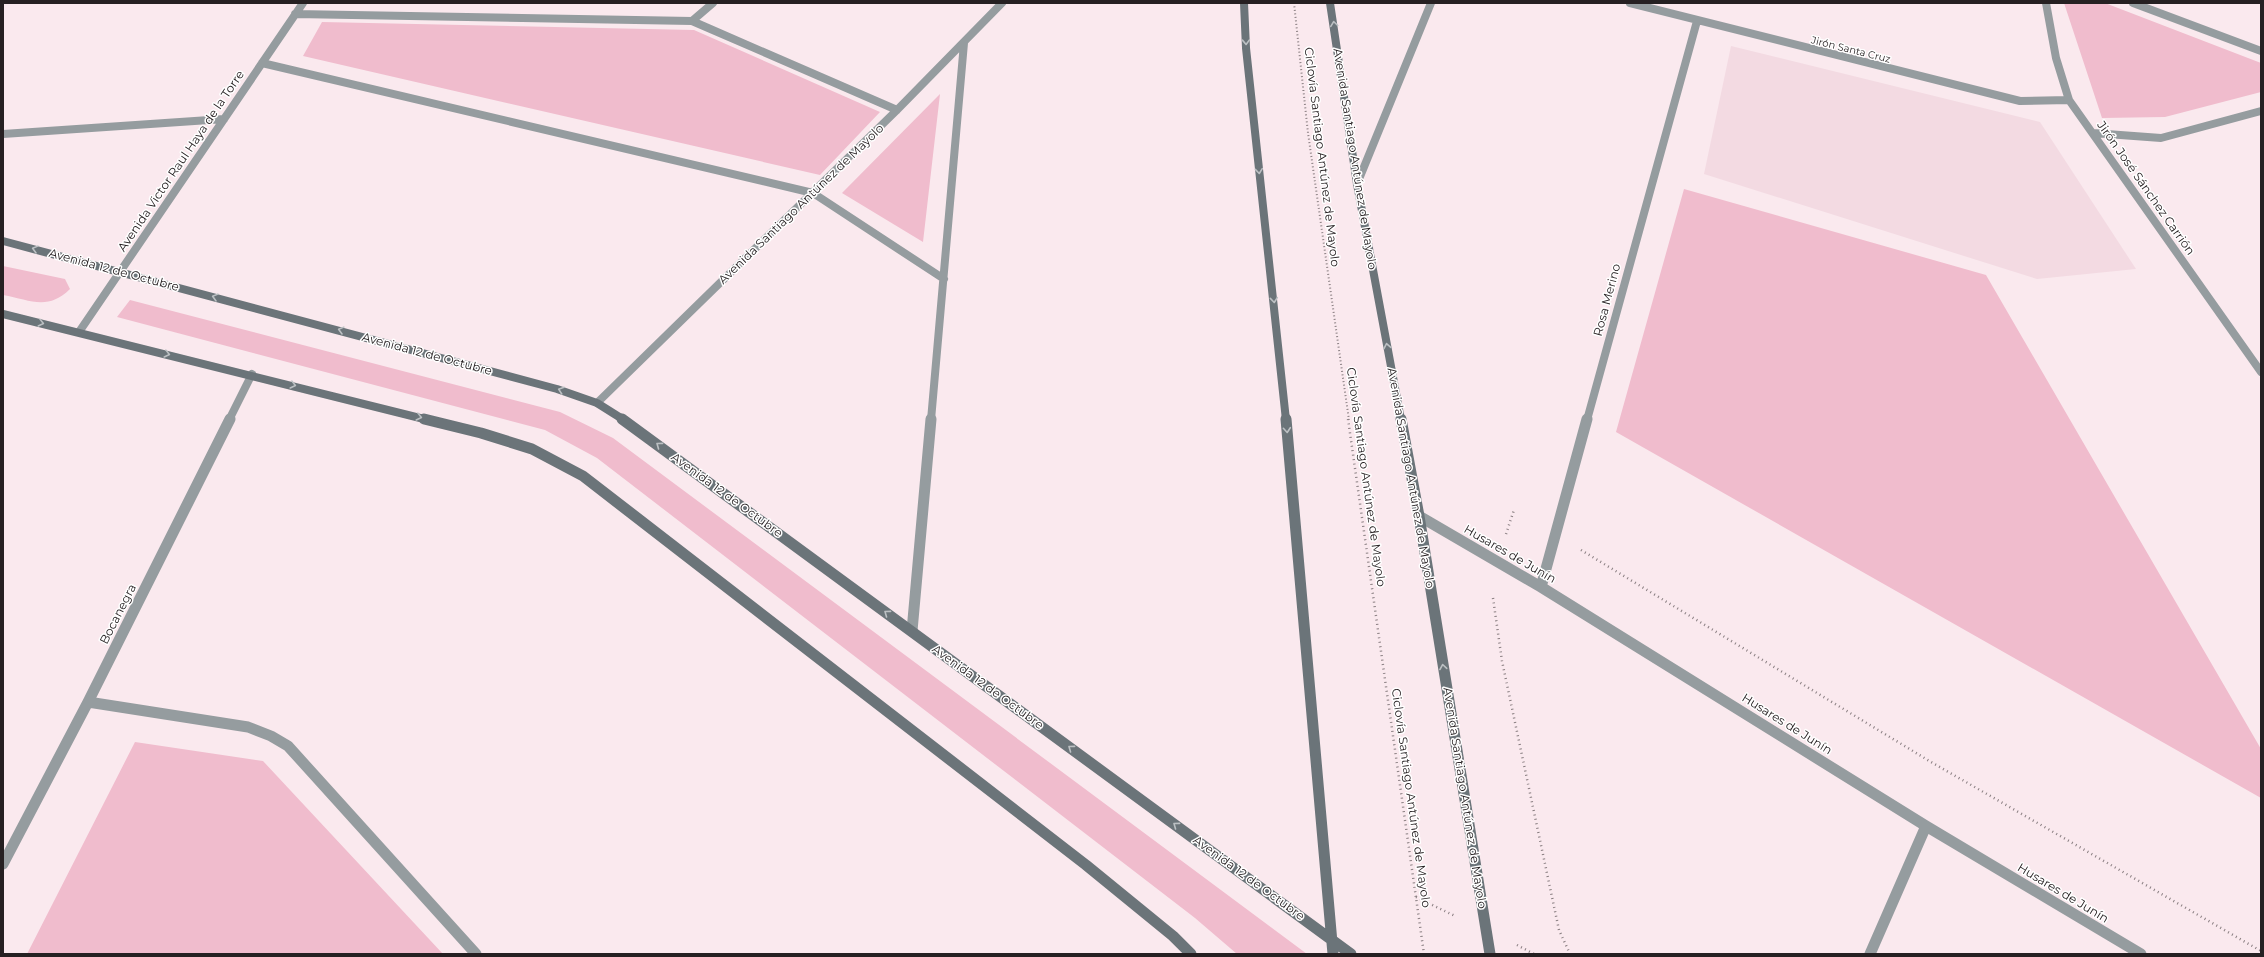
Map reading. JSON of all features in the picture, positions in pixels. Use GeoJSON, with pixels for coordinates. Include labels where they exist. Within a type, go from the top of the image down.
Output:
{"type":"FeatureCollection","features":[{"type":"Feature","properties":{"kind":"main road"},"geometry":{"type":"LineString","coordinates":[[1244,3],[1246,48],[1283,388],[1333,954]]}},
{"type":"Feature","properties":{"kind":"main road","name":"Avenida Santiago Antúnez de Mayolo"},"geometry":{"type":"LineString","coordinates":[[1330,3],[1357,184],[1419,516],[1490,954]]}},
{"type":"Feature","properties":{"kind":"main road","name":"Avenida 12 de Octubre"},"geometry":{"type":"LineString","coordinates":[[3,241],[120,271],[557,389],[597,403],[631,424],[1352,954]]}},
{"type":"Feature","properties":{"kind":"main road"},"geometry":{"type":"LineString","coordinates":[[3,314],[252,374],[488,435],[532,448],[583,476],[1086,865],[1173,936],[1192,954]]}},
{"type":"Feature","properties":{"kind":"street","name":"Avenida Victor Raul Haya de la Torre"},"geometry":{"type":"LineString","coordinates":[[79,332],[303,3]]}},
{"type":"Feature","properties":{"kind":"street"},"geometry":{"type":"LineString","coordinates":[[692,21],[713,3]]}},
{"type":"Feature","properties":{"kind":"street","name":"Avenida Santiago Antúnez de Mayolo"},"geometry":{"type":"LineString","coordinates":[[597,403],[813,193],[1002,3]]}},
{"type":"Feature","properties":{"kind":"street"},"geometry":{"type":"LineString","coordinates":[[1357,184],[1431,3]]}},
{"type":"Feature","properties":{"kind":"street","name":"Jirón Santa Cruz"},"geometry":{"type":"LineString","coordinates":[[1630,3],[2020,101],[2069,100]]}},
{"type":"Feature","properties":{"kind":"street","name":"Jirón José Sánchez Carrión"},"geometry":{"type":"LineString","coordinates":[[2046,3],[2056,58],[2069,100],[2261,372]]}},
{"type":"Feature","properties":{"kind":"street"},"geometry":{"type":"LineString","coordinates":[[2133,3],[2261,51]]}},
{"type":"Feature","properties":{"kind":"street"},"geometry":{"type":"LineString","coordinates":[[296,14],[692,21],[897,110]]}},
{"type":"Feature","properties":{"kind":"street","name":"Rosa Merino"},"geometry":{"type":"LineString","coordinates":[[1541,587],[1697,20]]}},
{"type":"Feature","properties":{"kind":"street"},"geometry":{"type":"LineString","coordinates":[[912,631],[964,42]]}},
{"type":"Feature","properties":{"kind":"street"},"geometry":{"type":"LineString","coordinates":[[262,63],[813,193],[944,279]]}},
{"type":"Feature","properties":{"kind":"street"},"geometry":{"type":"LineString","coordinates":[[2093,133],[2162,138],[2261,111]]}},
{"type":"Feature","properties":{"kind":"street"},"geometry":{"type":"LineString","coordinates":[[3,134],[224,119]]}},
{"type":"Feature","properties":{"kind":"street","name":"Bocanegra"},"geometry":{"type":"LineString","coordinates":[[3,864],[88,702],[252,374]]}},
{"type":"Feature","properties":{"kind":"street","name":"Husares de Junín"},"geometry":{"type":"LineString","coordinates":[[1419,516],[1541,587],[1926,826],[2141,954]]}},
{"type":"Feature","properties":{"kind":"street"},"geometry":{"type":"LineString","coordinates":[[88,702],[248,727],[271,736],[288,746],[476,954]]}},
{"type":"Feature","properties":{"kind":"street"},"geometry":{"type":"LineString","coordinates":[[1870,954],[1926,826]]}},
{"type":"Feature","properties":{"kind":"path","name":"Ciclovía Santiago Antúnez de Mayolo"},"geometry":{"type":"LineString","coordinates":[[1294,3],[1308,133],[1424,954]]}},
{"type":"Feature","properties":{"kind":"path"},"geometry":{"type":"LineString","coordinates":[[1506,536],[1514,510]]}},
{"type":"Feature","properties":{"kind":"path"},"geometry":{"type":"LineString","coordinates":[[1578,549],[1931,762],[2261,951]]}},
{"type":"Feature","properties":{"kind":"path"},"geometry":{"type":"LineString","coordinates":[[1493,598],[1502,661],[1559,930],[1570,954]]}},
{"type":"Feature","properties":{"kind":"shaded area"},"geometry":{"type":"Polygon","coordinates":[[[2064,3],[2105,3],[2261,63],[2261,92],[2165,117],[2102,118],[2064,3]]]}},
{"type":"Feature","properties":{"kind":"shaded area"},"geometry":{"type":"Polygon","coordinates":[[[322,22],[694,30],[880,112],[820,175],[303,56],[322,22]]]}},
{"type":"Feature","properties":{"kind":"shaded area"},"geometry":{"type":"Polygon","coordinates":[[[1731,46],[2040,122],[2136,269],[2037,279],[1704,174],[1731,46]]]}},
{"type":"Feature","properties":{"kind":"shaded area"},"geometry":{"type":"Polygon","coordinates":[[[940,94],[923,242],[842,193],[940,94]]]}},
{"type":"Feature","properties":{"kind":"shaded area"},"geometry":{"type":"Polygon","coordinates":[[[1684,189],[1986,275],[2261,749],[2261,798],[1616,432],[1684,189]]]}},
{"type":"Feature","properties":{"kind":"shaded area"},"geometry":{"type":"Polygon","coordinates":[[[3,266],[65,279],[70,289],[62,296],[46,302],[30,301],[3,295],[3,266]]]}},
{"type":"Feature","properties":{"kind":"shaded area"},"geometry":{"type":"Polygon","coordinates":[[[130,300],[560,412],[613,438],[1307,954],[1237,954],[1195,918],[597,458],[545,430],[117,317],[130,300]]]}},
{"type":"Feature","properties":{"kind":"shaded area"},"geometry":{"type":"Polygon","coordinates":[[[135,742],[263,761],[443,954],[27,954],[135,742]]]}}]}
